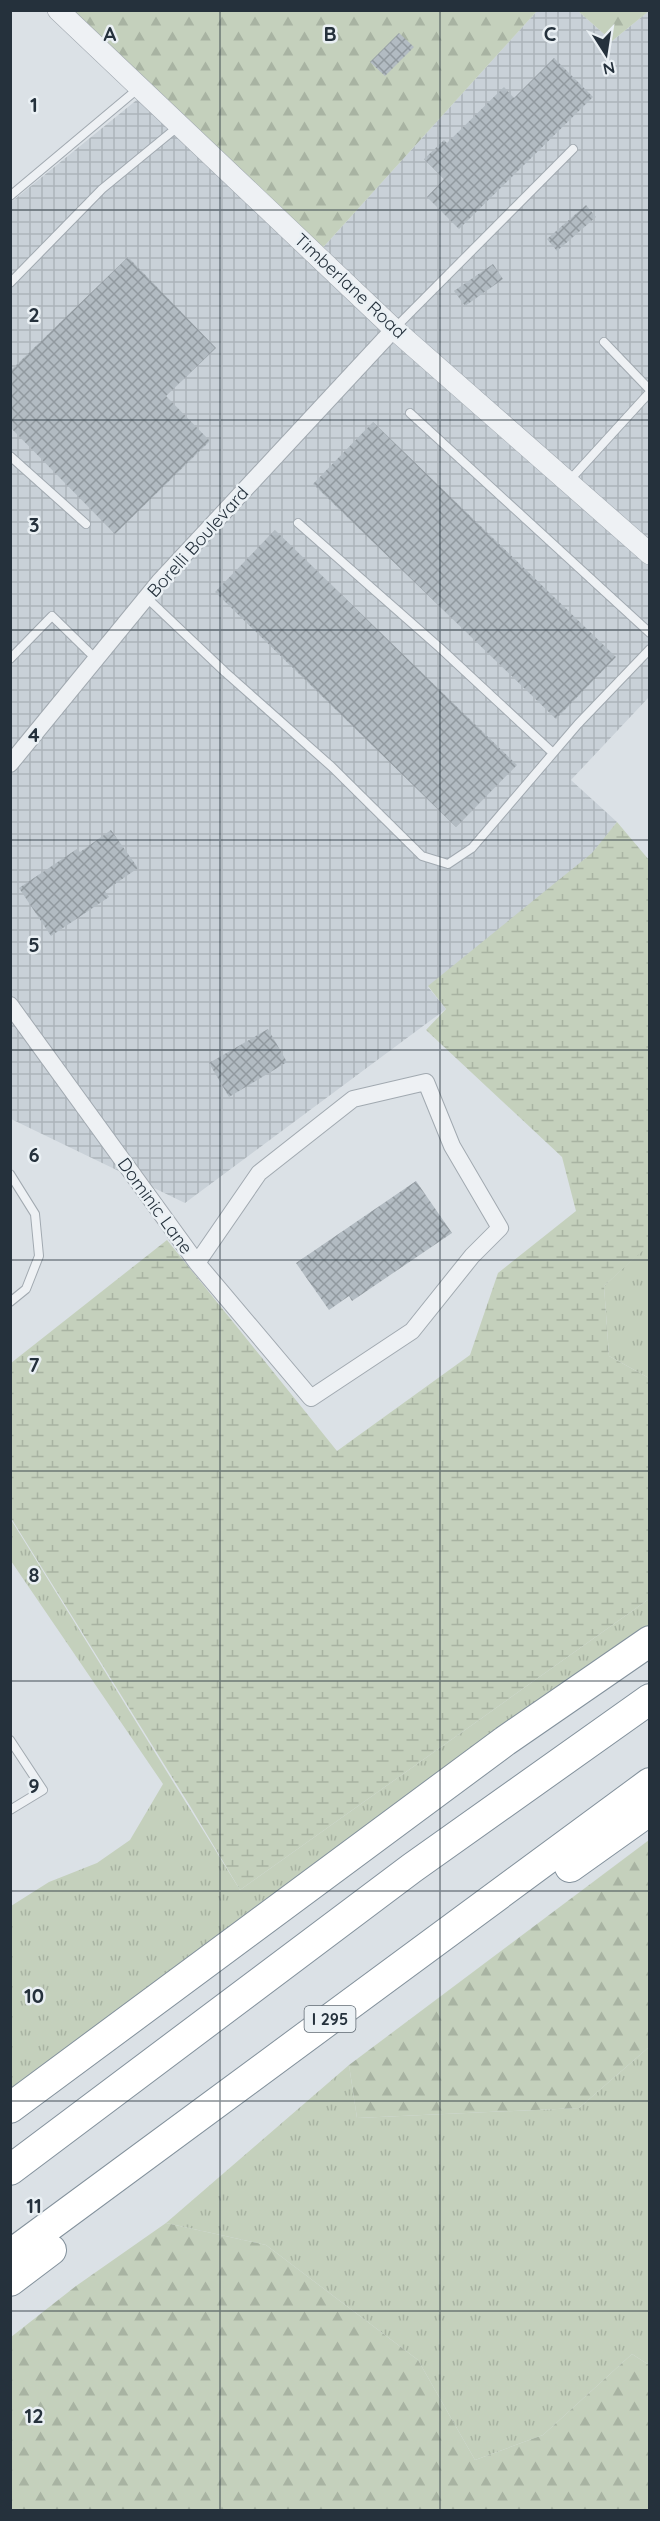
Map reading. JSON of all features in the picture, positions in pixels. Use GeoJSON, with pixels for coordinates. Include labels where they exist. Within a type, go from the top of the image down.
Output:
{"type":"FeatureCollection","features":[{"type":"Feature","properties":{"kind":"highway"},"geometry":{"type":"LineString","coordinates":[[10,2108],[505,1741],[650,1641]]}},
{"type":"Feature","properties":{"kind":"highway"},"geometry":{"type":"LineString","coordinates":[[10,2170],[393,1883],[650,1699]]}},
{"type":"Feature","properties":{"kind":"highway","name":"I 295"},"geometry":{"type":"LineString","coordinates":[[10,2255],[650,1783]]}},
{"type":"Feature","properties":{"kind":"highway"},"geometry":{"type":"LineString","coordinates":[[10,2281],[218,2123],[650,1809]]}},
{"type":"Feature","properties":{"kind":"street","name":"Timberlane Road"},"geometry":{"type":"LineString","coordinates":[[58,10],[394,329],[650,554]]}},
{"type":"Feature","properties":{"kind":"street","name":"Borelli Boulevard"},"geometry":{"type":"LineString","coordinates":[[10,764],[147,598],[394,329]]}},
{"type":"Feature","properties":{"kind":"street","name":"Dominic Lane"},"geometry":{"type":"LineString","coordinates":[[10,1005],[197,1263],[311,1398],[412,1331],[472,1256],[500,1228],[452,1146],[426,1082],[353,1100],[259,1173],[197,1263]]}},
{"type":"Feature","properties":{"kind":"lane"},"geometry":{"type":"LineString","coordinates":[[10,196],[140,87]]}},
{"type":"Feature","properties":{"kind":"lane"},"geometry":{"type":"LineString","coordinates":[[10,283],[102,189],[180,125]]}},
{"type":"Feature","properties":{"kind":"lane"},"geometry":{"type":"LineString","coordinates":[[394,329],[573,149]]}},
{"type":"Feature","properties":{"kind":"lane"},"geometry":{"type":"LineString","coordinates":[[568,482],[650,391],[604,342]]}},
{"type":"Feature","properties":{"kind":"lane"},"geometry":{"type":"LineString","coordinates":[[410,413],[650,633]]}},
{"type":"Feature","properties":{"kind":"lane"},"geometry":{"type":"LineString","coordinates":[[10,456],[87,524]]}},
{"type":"Feature","properties":{"kind":"lane"},"geometry":{"type":"LineString","coordinates":[[298,523],[440,648],[553,753]]}},
{"type":"Feature","properties":{"kind":"lane"},"geometry":{"type":"LineString","coordinates":[[147,598],[225,672],[332,767],[422,856],[448,864],[472,848],[553,753],[650,649]]}},
{"type":"Feature","properties":{"kind":"lane"},"geometry":{"type":"LineString","coordinates":[[10,659],[52,616],[96,659]]}},
{"type":"Feature","properties":{"kind":"lane"},"geometry":{"type":"LineString","coordinates":[[10,1174],[36,1214],[39,1256],[26,1289],[10,1302]]}},
{"type":"Feature","properties":{"kind":"lane"},"geometry":{"type":"LineString","coordinates":[[10,1740],[43,1790],[10,1810]]}},
{"type":"Feature","properties":{"kind":"shaded area"},"geometry":{"type":"Polygon","coordinates":[[[537,11],[578,11],[612,41],[649,11],[649,697],[571,780],[617,822],[593,853],[428,987],[446,1009],[185,1203],[11,1119],[10,203],[144,94],[318,253],[537,11]]]}},
{"type":"Feature","properties":{"kind":"green space"},"geometry":{"type":"Polygon","coordinates":[[[52,11],[537,11],[318,253],[52,11]]]}},
{"type":"Feature","properties":{"kind":"green space"},"geometry":{"type":"Polygon","coordinates":[[[578,11],[649,11],[612,41],[578,11]]]}},
{"type":"Feature","properties":{"kind":"green space"},"geometry":{"type":"Polygon","coordinates":[[[617,822],[649,860],[650,1244],[604,1286],[609,1356],[649,1378],[649,1599],[240,1890],[11,1518],[11,1363],[167,1240],[337,1451],[470,1355],[498,1273],[576,1211],[562,1157],[426,1030],[446,1009],[428,986],[592,853],[617,822]]]}},
{"type":"Feature","properties":{"kind":"green space"},"geometry":{"type":"Polygon","coordinates":[[[649,1244],[649,1378],[609,1356],[604,1286],[649,1244]]]}},
{"type":"Feature","properties":{"kind":"green space"},"geometry":{"type":"Polygon","coordinates":[[[10,1518],[240,1890],[649,1599],[649,1633],[11,2093],[11,1906],[49,1882],[97,1863],[130,1840],[163,1784],[11,1561],[10,1518]]]}},
{"type":"Feature","properties":{"kind":"green space"},"geometry":{"type":"Polygon","coordinates":[[[649,1840],[649,2047],[579,2108],[357,2118],[349,2065],[649,1840]]]}},
{"type":"Feature","properties":{"kind":"green space"},"geometry":{"type":"Polygon","coordinates":[[[649,2047],[649,2365],[632,2354],[543,2435],[475,2460],[418,2360],[266,2245],[166,2223],[349,2065],[357,2118],[579,2108],[649,2047]]]}},
{"type":"Feature","properties":{"kind":"green space"},"geometry":{"type":"Polygon","coordinates":[[[166,2223],[266,2245],[418,2360],[475,2460],[543,2435],[632,2354],[649,2365],[649,2510],[11,2510],[11,2337],[76,2286],[166,2223]]]}},
{"type":"Feature","properties":{"kind":"building"},"geometry":{"type":"Polygon","coordinates":[[[399,33],[414,47],[385,76],[370,62],[399,33]]]}},
{"type":"Feature","properties":{"kind":"building"},"geometry":{"type":"Polygon","coordinates":[[[554,58],[593,97],[459,229],[427,197],[444,179],[424,159],[444,140],[447,143],[504,87],[514,98],[554,58]]]}},
{"type":"Feature","properties":{"kind":"building"},"geometry":{"type":"Polygon","coordinates":[[[586,205],[596,217],[557,251],[547,239],[586,205]]]}},
{"type":"Feature","properties":{"kind":"building"},"geometry":{"type":"Polygon","coordinates":[[[128,257],[216,348],[166,396],[210,441],[115,534],[10,427],[10,371],[128,257]]]}},
{"type":"Feature","properties":{"kind":"building"},"geometry":{"type":"Polygon","coordinates":[[[493,264],[503,279],[465,306],[454,291],[493,264]]]}},
{"type":"Feature","properties":{"kind":"building"},"geometry":{"type":"Polygon","coordinates":[[[373,422],[616,657],[556,719],[313,484],[373,422]]]}},
{"type":"Feature","properties":{"kind":"building"},"geometry":{"type":"Polygon","coordinates":[[[275,530],[517,765],[456,827],[215,592],[275,530]]]}},
{"type":"Feature","properties":{"kind":"building"},"geometry":{"type":"Polygon","coordinates":[[[111,830],[138,868],[105,891],[109,897],[51,936],[19,888],[77,849],[80,852],[111,830]]]}},
{"type":"Feature","properties":{"kind":"building"},"geometry":{"type":"Polygon","coordinates":[[[268,1029],[287,1062],[229,1097],[209,1063],[268,1029]]]}},
{"type":"Feature","properties":{"kind":"building"},"geometry":{"type":"Polygon","coordinates":[[[416,1181],[452,1233],[352,1301],[349,1296],[329,1310],[296,1263],[416,1181]]]}}]}
